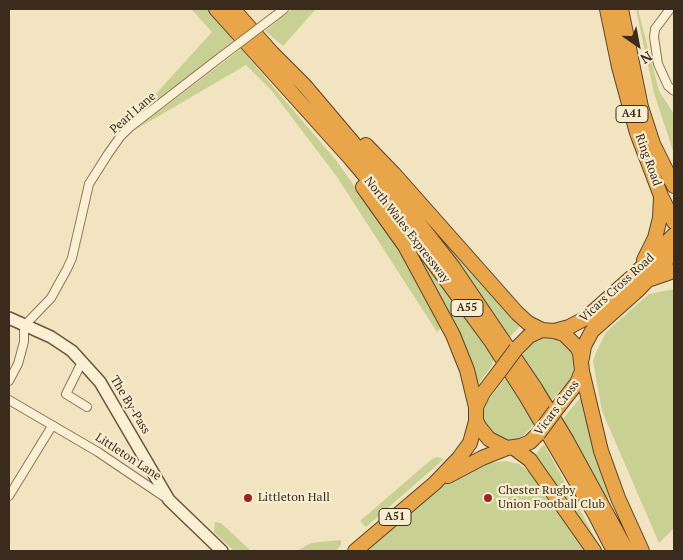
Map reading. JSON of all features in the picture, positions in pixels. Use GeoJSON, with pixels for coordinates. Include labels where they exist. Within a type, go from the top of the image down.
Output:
{"type":"FeatureCollection","features":[{"type":"Feature","properties":{"kind":"highway","name":"North Wales Expressway"},"geometry":{"type":"LineString","coordinates":[[216,9],[351,158],[401,218],[491,341],[558,450],[614,551]]}},
{"type":"Feature","properties":{"kind":"highway","name":"North Wales Expressway"},"geometry":{"type":"LineString","coordinates":[[233,9],[272,53],[306,86],[393,190],[453,267],[502,338],[567,441],[627,551]]}},
{"type":"Feature","properties":{"kind":"highway","name":"Ring Road"},"geometry":{"type":"LineString","coordinates":[[607,9],[629,107],[661,196],[674,222]]}},
{"type":"Feature","properties":{"kind":"highway","name":"Ring Road"},"geometry":{"type":"LineString","coordinates":[[621,9],[641,107],[653,144],[674,186]]}},
{"type":"Feature","properties":{"kind":"highway"},"geometry":{"type":"LineString","coordinates":[[306,86],[394,174],[517,314],[528,323],[564,334],[574,342],[580,353],[594,425],[603,458],[618,498],[642,551]]}},
{"type":"Feature","properties":{"kind":"highway"},"geometry":{"type":"LineString","coordinates":[[287,87],[372,198],[405,246],[461,354],[467,370],[480,428],[489,439],[511,448],[530,460],[594,551]]}},
{"type":"Feature","properties":{"kind":"highway"},"geometry":{"type":"LineString","coordinates":[[653,144],[662,176],[674,204]]}},
{"type":"Feature","properties":{"kind":"highway"},"geometry":{"type":"LineString","coordinates":[[632,277],[655,238],[662,208],[661,196]]}},
{"type":"Feature","properties":{"kind":"highway","name":"Vicars Cross Road"},"geometry":{"type":"LineString","coordinates":[[548,330],[569,328],[586,318],[632,277],[674,235]]}},
{"type":"Feature","properties":{"kind":"highway","name":"Vicars Cross Road"},"geometry":{"type":"LineString","coordinates":[[582,367],[584,346],[592,331],[648,280],[674,252]]}},
{"type":"Feature","properties":{"kind":"highway"},"geometry":{"type":"LineString","coordinates":[[648,280],[674,272]]}},
{"type":"Feature","properties":{"kind":"highway","name":"A51"},"geometry":{"type":"LineString","coordinates":[[355,551],[434,484],[465,451],[470,444],[476,414],[484,393],[516,349],[529,336],[548,330]]}},
{"type":"Feature","properties":{"kind":"highway","name":"Vicars Cross"},"geometry":{"type":"LineString","coordinates":[[511,448],[526,444],[538,434],[580,378],[582,367]]}},
{"type":"Feature","properties":{"kind":"highway","name":"A51"},"geometry":{"type":"LineString","coordinates":[[434,484],[474,462],[511,448]]}},
{"type":"Feature","properties":{"kind":"street","name":"Pearl Lane"},"geometry":{"type":"LineString","coordinates":[[24,326],[51,298],[67,269],[72,258],[89,184],[120,137],[284,9]]}},
{"type":"Feature","properties":{"kind":"street"},"geometry":{"type":"LineString","coordinates":[[670,9],[655,28],[654,37],[658,64],[668,86],[674,91]]}},
{"type":"Feature","properties":{"kind":"street","name":"The By-Pass"},"geometry":{"type":"LineString","coordinates":[[9,318],[51,337],[72,350],[100,382],[169,500]]}},
{"type":"Feature","properties":{"kind":"street"},"geometry":{"type":"LineString","coordinates":[[9,381],[18,364],[24,342],[24,326]]}},
{"type":"Feature","properties":{"kind":"street"},"geometry":{"type":"LineString","coordinates":[[82,362],[66,394],[87,408]]}},
{"type":"Feature","properties":{"kind":"street","name":"Littleton Lane"},"geometry":{"type":"LineString","coordinates":[[9,400],[98,452],[169,500],[222,551]]}},
{"type":"Feature","properties":{"kind":"street"},"geometry":{"type":"LineString","coordinates":[[9,496],[52,426]]}},
{"type":"Feature","properties":{"kind":"green space"},"geometry":{"type":"Polygon","coordinates":[[[191,9],[208,9],[234,41],[133,119],[212,32],[191,9]]]}},
{"type":"Feature","properties":{"kind":"green space"},"geometry":{"type":"Polygon","coordinates":[[[292,9],[316,9],[283,46],[265,31],[292,9]]]}},
{"type":"Feature","properties":{"kind":"green space"},"geometry":{"type":"Polygon","coordinates":[[[636,9],[638,9],[659,91],[674,114],[674,154],[654,93],[636,9]]]}},
{"type":"Feature","properties":{"kind":"green space"},"geometry":{"type":"Polygon","coordinates":[[[241,49],[335,159],[397,245],[442,327],[437,332],[337,177],[272,91],[246,65],[133,131],[241,49]]]}},
{"type":"Feature","properties":{"kind":"green space"},"geometry":{"type":"Polygon","coordinates":[[[393,178],[520,326],[509,338],[393,178]]]}},
{"type":"Feature","properties":{"kind":"green space"},"geometry":{"type":"Polygon","coordinates":[[[392,214],[495,358],[493,364],[476,387],[392,214]]]}},
{"type":"Feature","properties":{"kind":"green space","name":"Chester Rugby Union Football Club"},"geometry":{"type":"Polygon","coordinates":[[[674,289],[674,528],[659,543],[602,411],[593,361],[606,332],[649,294],[674,289]]]}},
{"type":"Feature","properties":{"kind":"green space"},"geometry":{"type":"Polygon","coordinates":[[[544,337],[554,337],[562,340],[574,354],[573,371],[569,380],[550,402],[522,356],[533,341],[544,337]]]}},
{"type":"Feature","properties":{"kind":"green space"},"geometry":{"type":"Polygon","coordinates":[[[506,377],[536,422],[519,440],[508,442],[499,441],[484,423],[482,412],[484,406],[506,377]]]}},
{"type":"Feature","properties":{"kind":"green space"},"geometry":{"type":"Polygon","coordinates":[[[581,397],[609,498],[606,500],[561,421],[581,397]]]}},
{"type":"Feature","properties":{"kind":"green space"},"geometry":{"type":"Polygon","coordinates":[[[544,444],[599,545],[597,546],[534,457],[544,444]]]}},
{"type":"Feature","properties":{"kind":"green space"},"geometry":{"type":"Polygon","coordinates":[[[437,457],[444,459],[366,527],[360,521],[432,459],[437,457]]]}},
{"type":"Feature","properties":{"kind":"green space","name":"Chester Rugby Union Football Club"},"geometry":{"type":"Polygon","coordinates":[[[505,461],[519,464],[531,473],[588,551],[365,551],[441,486],[490,463],[505,461]]]}},
{"type":"Feature","properties":{"kind":"green space"},"geometry":{"type":"Polygon","coordinates":[[[215,522],[221,523],[251,551],[234,551],[214,532],[215,522]]]}},
{"type":"Feature","properties":{"kind":"green space"},"geometry":{"type":"Polygon","coordinates":[[[341,540],[341,545],[336,551],[297,551],[311,543],[341,540]]]}},
{"type":"Feature","properties":{"kind":"place","name":"Littleton Hall"},"geometry":{"type":"Point","coordinates":[248,498]}},
{"type":"Feature","properties":{"kind":"place","name":"Chester Rugby Union Football Club"},"geometry":{"type":"Point","coordinates":[488,498]}}]}
